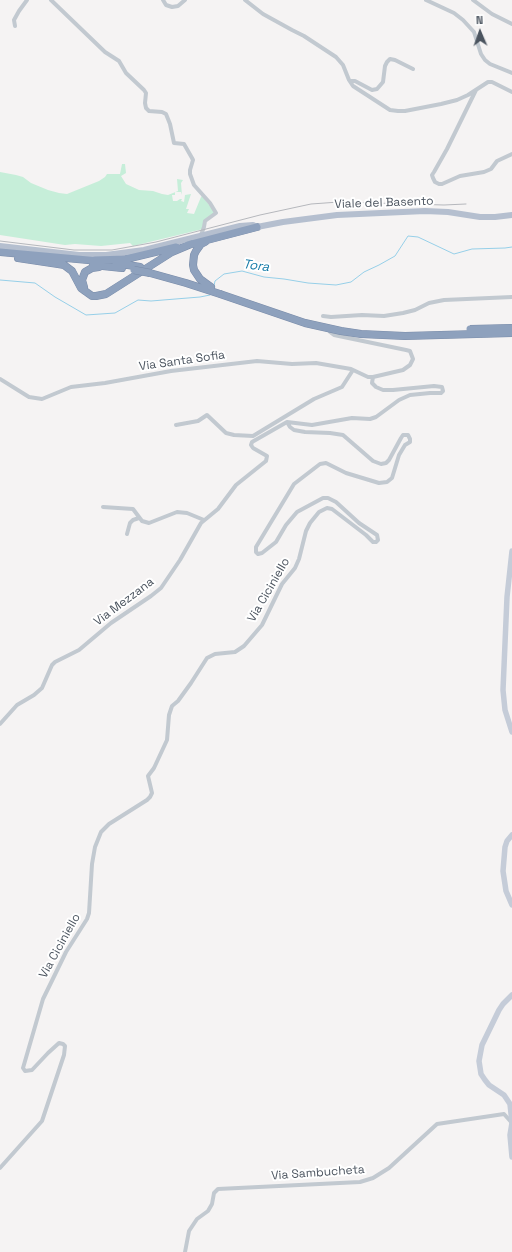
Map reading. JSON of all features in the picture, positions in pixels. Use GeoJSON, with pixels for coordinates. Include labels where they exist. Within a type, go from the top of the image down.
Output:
{"type":"FeatureCollection","features":[{"type":"Feature","properties":{"kind":"highway"},"geometry":{"type":"LineString","coordinates":[[95,260],[126,259],[209,240],[257,227]]}},
{"type":"Feature","properties":{"kind":"highway"},"geometry":{"type":"LineString","coordinates":[[209,240],[201,244],[196,251],[192,265],[196,275],[211,287]]}},
{"type":"Feature","properties":{"kind":"highway"},"geometry":{"type":"LineString","coordinates":[[18,258],[64,266],[72,271],[85,291],[92,296],[96,296],[106,294],[172,252],[191,244]]}},
{"type":"Feature","properties":{"kind":"highway"},"geometry":{"type":"LineString","coordinates":[[0,252],[95,260],[137,268],[202,286],[305,323],[341,331],[405,336],[512,334]]}},
{"type":"Feature","properties":{"kind":"highway"},"geometry":{"type":"LineString","coordinates":[[0,257],[114,267]]}},
{"type":"Feature","properties":{"kind":"highway"},"geometry":{"type":"LineString","coordinates":[[85,291],[82,280],[83,276],[92,268],[137,268]]}},
{"type":"Feature","properties":{"kind":"highway"},"geometry":{"type":"LineString","coordinates":[[202,286],[211,287],[307,319],[343,328],[405,332],[512,328]]}},
{"type":"Feature","properties":{"kind":"main road","name":"Viale del Basento"},"geometry":{"type":"LineString","coordinates":[[0,246],[79,255],[106,255],[144,250],[202,233],[240,226],[253,225],[257,227],[283,222],[346,215],[425,211],[448,212],[480,217],[512,215]]}},
{"type":"Feature","properties":{"kind":"main road"},"geometry":{"type":"LineString","coordinates":[[512,551],[507,597],[503,690],[504,710],[512,732]]}},
{"type":"Feature","properties":{"kind":"main road"},"geometry":{"type":"LineString","coordinates":[[512,835],[507,841],[505,847],[503,871],[506,891],[512,905]]}},
{"type":"Feature","properties":{"kind":"main road"},"geometry":{"type":"LineString","coordinates":[[512,996],[503,1004],[496,1017],[482,1045],[479,1061],[481,1074],[485,1080],[508,1100],[511,1110],[512,1123],[510,1135],[512,1157]]}},
{"type":"Feature","properties":{"kind":"street"},"geometry":{"type":"LineString","coordinates":[[16,26],[14,20],[18,11],[27,0]]}},
{"type":"Feature","properties":{"kind":"street"},"geometry":{"type":"LineString","coordinates":[[51,0],[104,52],[119,61],[126,73],[146,93],[146,108],[149,111],[162,112],[166,114],[174,143],[184,144],[193,160],[190,174],[194,185],[210,203],[216,213],[205,221],[202,233]]}},
{"type":"Feature","properties":{"kind":"street"},"geometry":{"type":"LineString","coordinates":[[163,0],[166,5],[172,7],[178,6],[185,0]]}},
{"type":"Feature","properties":{"kind":"street"},"geometry":{"type":"LineString","coordinates":[[245,0],[263,14],[304,36],[336,57],[343,65],[353,86],[390,110],[398,111],[446,103],[468,95],[488,82],[492,82],[512,92]]}},
{"type":"Feature","properties":{"kind":"street"},"geometry":{"type":"LineString","coordinates":[[426,0],[454,13],[463,20],[474,32],[481,54],[485,60],[490,64],[512,73]]}},
{"type":"Feature","properties":{"kind":"street"},"geometry":{"type":"LineString","coordinates":[[473,0],[492,14],[512,24]]}},
{"type":"Feature","properties":{"kind":"street"},"geometry":{"type":"LineString","coordinates":[[350,82],[355,81],[372,90],[377,89],[383,82],[385,66],[390,59],[413,69]]}},
{"type":"Feature","properties":{"kind":"street"},"geometry":{"type":"LineString","coordinates":[[476,89],[447,149],[432,175],[435,182],[442,184],[460,176],[484,172],[491,169],[497,161],[512,154]]}},
{"type":"Feature","properties":{"kind":"street"},"geometry":{"type":"LineString","coordinates":[[328,322],[325,316],[384,316],[415,310],[429,303],[444,300],[512,297]]}},
{"type":"Feature","properties":{"kind":"street"},"geometry":{"type":"LineString","coordinates":[[287,422],[312,425],[352,418],[370,419],[376,417],[399,400],[410,395],[430,393],[438,394],[443,391],[442,387],[434,386],[393,390],[382,390],[376,387],[372,383],[373,377],[403,370],[413,359],[410,351],[334,335],[330,332]]}},
{"type":"Feature","properties":{"kind":"street","name":"Via Santa Sofia"},"geometry":{"type":"LineString","coordinates":[[0,379],[29,397],[42,399],[71,387],[105,383],[170,371],[257,361],[292,364],[316,363],[353,370],[368,377],[373,377]]}},
{"type":"Feature","properties":{"kind":"street"},"geometry":{"type":"LineString","coordinates":[[253,436],[314,399],[342,387],[353,370]]}},
{"type":"Feature","properties":{"kind":"street"},"geometry":{"type":"LineString","coordinates":[[176,425],[198,421],[207,415],[226,433],[253,436],[265,435]]}},
{"type":"Feature","properties":{"kind":"street","name":"Via Mezzana"},"geometry":{"type":"LineString","coordinates":[[0,724],[17,705],[34,695],[42,688],[55,662],[79,650],[111,623],[161,588],[180,560],[199,525],[218,509],[236,485],[266,461],[267,456],[255,450],[251,445],[254,440],[287,422]]}},
{"type":"Feature","properties":{"kind":"street","name":"Via Ciciniello"},"geometry":{"type":"LineString","coordinates":[[0,1168],[42,1121],[64,1055],[65,1046],[63,1044],[59,1044],[32,1070],[25,1071],[23,1068],[43,999],[66,952],[87,919],[89,913],[92,864],[95,847],[101,832],[109,824],[150,797],[152,792],[148,776],[154,768],[167,740],[169,715],[172,706],[178,701],[207,658],[215,654],[235,652],[244,646],[262,625],[282,584],[295,568],[299,559],[306,531],[310,523],[319,512],[327,508],[332,509],[373,542],[378,540],[377,535],[359,523],[336,502],[328,498],[323,498],[297,512],[286,524],[276,542],[262,554],[258,554],[256,552],[256,547],[294,484],[320,464],[326,463],[346,473],[380,483],[387,482],[392,478],[399,455],[405,445],[410,442],[408,435],[403,436],[389,460],[386,463],[381,464],[373,461],[342,435],[294,430],[287,422]]}},
{"type":"Feature","properties":{"kind":"street"},"geometry":{"type":"LineString","coordinates":[[103,507],[133,509],[139,518],[145,523],[152,523],[174,512],[182,512],[204,520]]}},
{"type":"Feature","properties":{"kind":"street"},"geometry":{"type":"LineString","coordinates":[[127,534],[130,523],[139,518]]}},
{"type":"Feature","properties":{"kind":"street","name":"Via Sambucheta"},"geometry":{"type":"LineString","coordinates":[[186,1252],[189,1231],[197,1219],[208,1211],[212,1204],[214,1193],[218,1190],[360,1182],[373,1178],[389,1168],[437,1124],[504,1114],[512,1123]]}},
{"type":"Feature","properties":{"kind":"green space"},"geometry":{"type":"Polygon","coordinates":[[[122,164],[125,164],[126,173],[121,176],[126,184],[139,190],[153,191],[168,195],[175,192],[175,195],[172,195],[173,201],[182,199],[181,201],[184,202],[185,195],[191,194],[186,209],[189,209],[187,213],[194,214],[202,196],[216,213],[207,218],[203,229],[133,246],[130,243],[101,246],[75,244],[65,245],[0,235],[0,172],[23,177],[31,183],[48,190],[67,194],[99,181],[107,174],[120,174],[122,164]]]}},
{"type":"Feature","properties":{"kind":"green space"},"geometry":{"type":"Polygon","coordinates":[[[177,179],[183,180],[181,183],[182,195],[181,192],[176,192],[178,191],[177,179]]]}},
{"type":"Feature","properties":{"kind":"waterway","name":"Tora"},"geometry":{"type":"LineString","coordinates":[[214,286],[215,281],[224,274],[242,271],[264,277],[308,283],[336,285],[351,282],[364,272],[395,256],[408,236],[418,237],[454,254],[472,249],[512,247]]}},
{"type":"Feature","properties":{"kind":"waterway","name":"Tora"},"geometry":{"type":"LineString","coordinates":[[0,280],[35,283],[55,297],[86,315],[115,313],[138,300],[151,301],[210,295]]}},
{"type":"Feature","properties":{"kind":"railway"},"geometry":{"type":"LineString","coordinates":[[0,241],[74,250],[112,250],[156,242],[260,215],[311,204],[339,202],[444,205],[466,204]]}}]}
